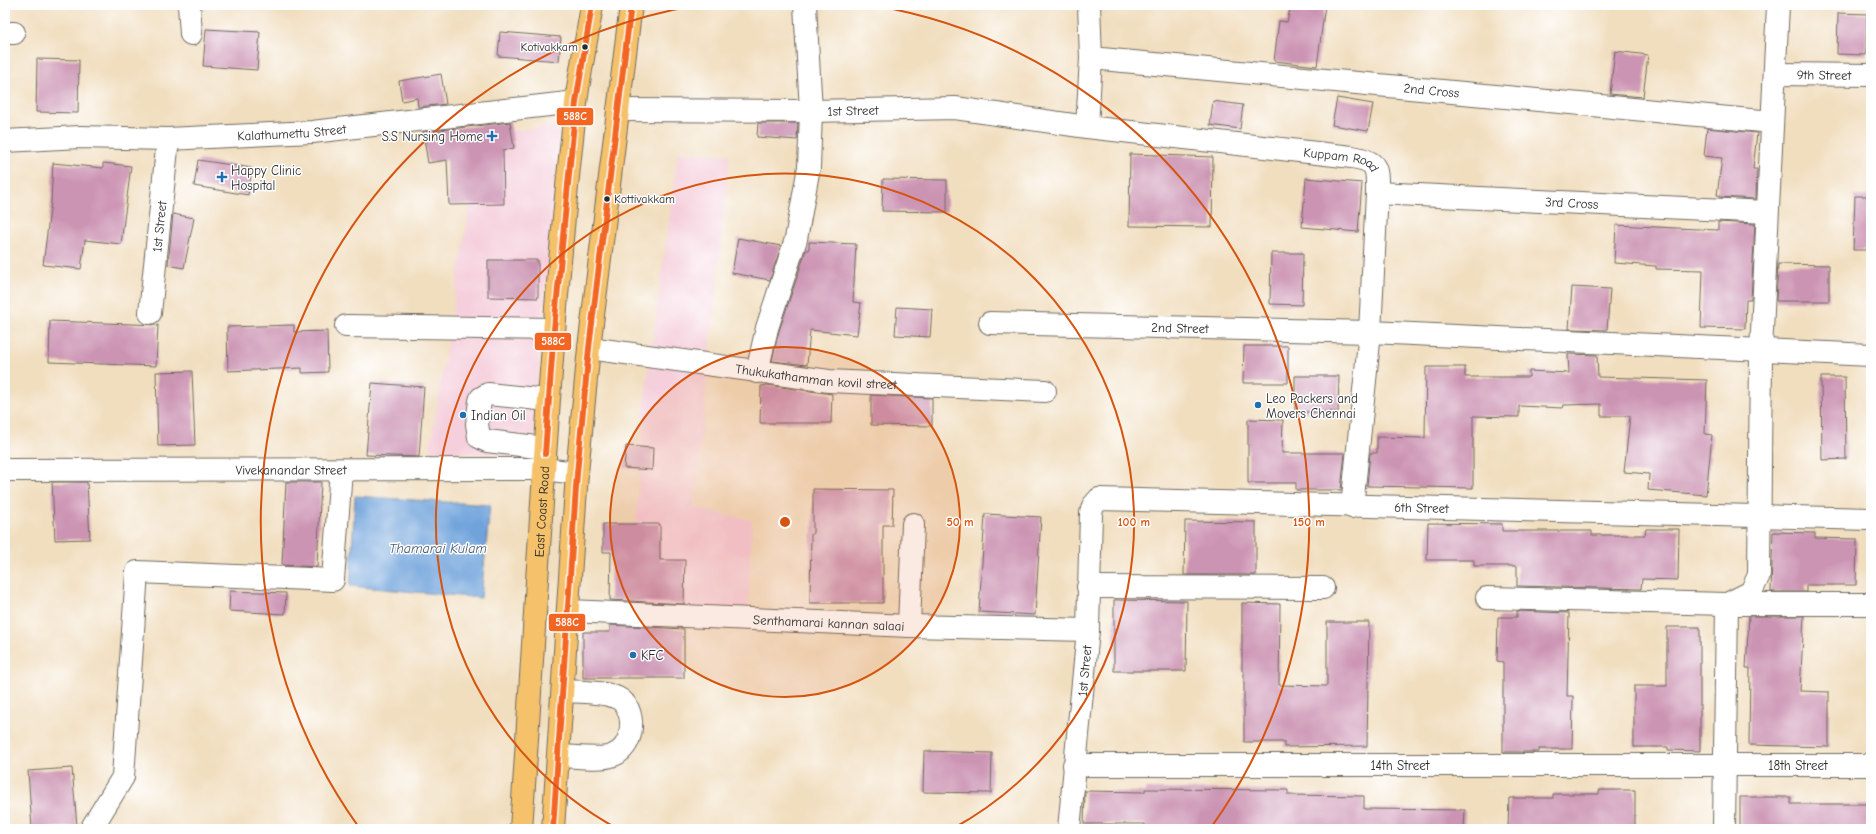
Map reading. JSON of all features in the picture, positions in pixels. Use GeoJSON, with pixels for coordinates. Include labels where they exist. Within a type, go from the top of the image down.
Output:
{"type":"FeatureCollection","features":[{"type":"Feature","properties":{"kind":"main road","name":"East Coast Road"},"geometry":{"type":"LineString","coordinates":[[521,829],[544,459],[554,329],[576,102],[592,5]]}},
{"type":"Feature","properties":{"kind":"main road"},"geometry":{"type":"LineString","coordinates":[[553,829],[569,611],[577,473],[589,348],[631,5]]}},
{"type":"Feature","properties":{"kind":"street"},"geometry":{"type":"LineString","coordinates":[[189,5],[191,34]]}},
{"type":"Feature","properties":{"kind":"street"},"geometry":{"type":"LineString","coordinates":[[757,372],[767,328],[796,239],[809,167],[811,111],[804,5]]}},
{"type":"Feature","properties":{"kind":"street"},"geometry":{"type":"LineString","coordinates":[[1087,127],[1091,58],[1089,5]]}},
{"type":"Feature","properties":{"kind":"street"},"geometry":{"type":"LineString","coordinates":[[1727,604],[1750,592],[1756,584],[1759,575],[1761,351],[1767,212],[1776,74],[1778,5]]}},
{"type":"Feature","properties":{"kind":"street","name":"2nd Cross"},"geometry":{"type":"LineString","coordinates":[[1091,58],[1772,122]]}},
{"type":"Feature","properties":{"kind":"street","name":"9th Street"},"geometry":{"type":"LineString","coordinates":[[1776,74],[1871,75]]}},
{"type":"Feature","properties":{"kind":"street","name":"Kalathumettu Street"},"geometry":{"type":"LineString","coordinates":[[5,141],[80,137],[168,139],[312,132],[576,102]]}},
{"type":"Feature","properties":{"kind":"street","name":"1st Street"},"geometry":{"type":"LineString","coordinates":[[618,110],[811,111],[956,108],[1087,127]]}},
{"type":"Feature","properties":{"kind":"street","name":"Kuppam Road"},"geometry":{"type":"LineString","coordinates":[[1087,127],[1365,159],[1373,163],[1377,173],[1377,193],[1370,332],[1352,507]]}},
{"type":"Feature","properties":{"kind":"street","name":"1st Street"},"geometry":{"type":"LineString","coordinates":[[150,313],[168,139]]}},
{"type":"Feature","properties":{"kind":"street","name":"3rd Cross"},"geometry":{"type":"LineString","coordinates":[[1377,193],[1767,212]]}},
{"type":"Feature","properties":{"kind":"street","name":"2nd Street"},"geometry":{"type":"LineString","coordinates":[[990,323],[1370,332],[1871,355]]}},
{"type":"Feature","properties":{"kind":"street"},"geometry":{"type":"LineString","coordinates":[[346,326],[554,329]]}},
{"type":"Feature","properties":{"kind":"street","name":"Thukukathamman kovil street"},"geometry":{"type":"LineString","coordinates":[[589,348],[829,381],[1045,391]]}},
{"type":"Feature","properties":{"kind":"street"},"geometry":{"type":"LineString","coordinates":[[544,459],[487,441],[479,436],[477,424],[481,398],[488,394],[548,400]]}},
{"type":"Feature","properties":{"kind":"street","name":"Vivekanandar Street"},"geometry":{"type":"LineString","coordinates":[[5,470],[341,470],[544,459],[577,473]]}},
{"type":"Feature","properties":{"kind":"street"},"geometry":{"type":"LineString","coordinates":[[91,829],[123,778],[137,572],[333,580],[341,470]]}},
{"type":"Feature","properties":{"kind":"street","name":"6th Street"},"geometry":{"type":"LineString","coordinates":[[1091,513],[1093,506],[1099,499],[1871,520]]}},
{"type":"Feature","properties":{"kind":"street","name":"1st Street"},"geometry":{"type":"LineString","coordinates":[[1069,829],[1088,630],[1091,513]]}},
{"type":"Feature","properties":{"kind":"street"},"geometry":{"type":"LineString","coordinates":[[909,626],[913,524]]}},
{"type":"Feature","properties":{"kind":"street"},"geometry":{"type":"LineString","coordinates":[[1088,587],[1323,588]]}},
{"type":"Feature","properties":{"kind":"street"},"geometry":{"type":"LineString","coordinates":[[1487,598],[1727,604],[1871,604]]}},
{"type":"Feature","properties":{"kind":"street"},"geometry":{"type":"LineString","coordinates":[[1724,829],[1727,604]]}},
{"type":"Feature","properties":{"kind":"street","name":"Senthamarai kannan salaai"},"geometry":{"type":"LineString","coordinates":[[569,611],[909,626],[1088,630]]}},
{"type":"Feature","properties":{"kind":"street"},"geometry":{"type":"LineString","coordinates":[[559,756],[610,757],[620,753],[630,737],[631,722],[628,709],[620,700],[610,695],[563,691]]}},
{"type":"Feature","properties":{"kind":"street","name":"14th Street"},"geometry":{"type":"LineString","coordinates":[[1074,765],[1726,765]]}},
{"type":"Feature","properties":{"kind":"street","name":"18th Street"},"geometry":{"type":"LineString","coordinates":[[1726,765],[1871,765]]}},
{"type":"Feature","properties":{"kind":"shaded area"},"geometry":{"type":"Polygon","coordinates":[[[560,125],[531,457],[430,450],[481,135],[560,125]]]}},
{"type":"Feature","properties":{"kind":"shaded area"},"geometry":{"type":"Polygon","coordinates":[[[678,152],[730,155],[694,508],[752,520],[748,619],[630,614],[644,405],[678,152]]]}},
{"type":"Feature","properties":{"kind":"water","name":"Thamarai Kulam"},"geometry":{"type":"Polygon","coordinates":[[[355,496],[490,505],[481,598],[350,586],[355,496]]]}},
{"type":"Feature","properties":{"kind":"building"},"geometry":{"type":"Polygon","coordinates":[[[1291,5],[1325,5],[1317,66],[1274,61],[1279,21],[1287,22],[1291,5]]]}},
{"type":"Feature","properties":{"kind":"building"},"geometry":{"type":"Polygon","coordinates":[[[1838,13],[1867,14],[1866,55],[1837,54],[1838,13]]]}},
{"type":"Feature","properties":{"kind":"building"},"geometry":{"type":"Polygon","coordinates":[[[206,29],[260,32],[257,70],[203,66],[206,29]]]}},
{"type":"Feature","properties":{"kind":"building"},"geometry":{"type":"Polygon","coordinates":[[[500,32],[561,37],[559,61],[498,56],[500,32]]]}},
{"type":"Feature","properties":{"kind":"building"},"geometry":{"type":"Polygon","coordinates":[[[1615,51],[1648,55],[1643,97],[1610,94],[1615,51]]]}},
{"type":"Feature","properties":{"kind":"building"},"geometry":{"type":"Polygon","coordinates":[[[37,59],[79,60],[78,113],[36,112],[37,59]]]}},
{"type":"Feature","properties":{"kind":"building"},"geometry":{"type":"Polygon","coordinates":[[[441,74],[446,104],[418,107],[417,98],[402,101],[399,81],[441,74]]]}},
{"type":"Feature","properties":{"kind":"building"},"geometry":{"type":"Polygon","coordinates":[[[1337,98],[1373,104],[1368,131],[1332,125],[1337,98]]]}},
{"type":"Feature","properties":{"kind":"building"},"geometry":{"type":"Polygon","coordinates":[[[1213,101],[1243,105],[1240,129],[1210,125],[1213,101]]]}},
{"type":"Feature","properties":{"kind":"building"},"geometry":{"type":"Polygon","coordinates":[[[510,122],[514,148],[503,150],[504,204],[449,205],[447,160],[428,163],[423,132],[510,122]]]}},
{"type":"Feature","properties":{"kind":"building"},"geometry":{"type":"Polygon","coordinates":[[[758,123],[798,123],[797,140],[757,137],[758,123]]]}},
{"type":"Feature","properties":{"kind":"building"},"geometry":{"type":"Polygon","coordinates":[[[1707,128],[1757,133],[1753,169],[1757,169],[1756,199],[1719,197],[1719,195],[1717,195],[1722,158],[1704,156],[1707,128]]]}},
{"type":"Feature","properties":{"kind":"building"},"geometry":{"type":"Polygon","coordinates":[[[1130,154],[1213,157],[1212,227],[1129,226],[1130,154]]]}},
{"type":"Feature","properties":{"kind":"building"},"geometry":{"type":"Polygon","coordinates":[[[198,160],[252,168],[248,195],[194,186],[198,160]]]}},
{"type":"Feature","properties":{"kind":"building"},"geometry":{"type":"Polygon","coordinates":[[[53,163],[103,168],[103,163],[131,166],[121,244],[85,240],[81,269],[43,265],[51,202],[53,163]]]}},
{"type":"Feature","properties":{"kind":"building"},"geometry":{"type":"Polygon","coordinates":[[[1306,178],[1362,183],[1358,232],[1302,227],[1306,178]]]}},
{"type":"Feature","properties":{"kind":"building"},"geometry":{"type":"Polygon","coordinates":[[[883,179],[947,180],[947,212],[882,211],[883,179]]]}},
{"type":"Feature","properties":{"kind":"building"},"geometry":{"type":"Polygon","coordinates":[[[1855,196],[1871,196],[1871,250],[1853,250],[1855,196]]]}},
{"type":"Feature","properties":{"kind":"building"},"geometry":{"type":"Polygon","coordinates":[[[173,214],[194,218],[184,268],[168,265],[173,214]]]}},
{"type":"Feature","properties":{"kind":"building"},"geometry":{"type":"Polygon","coordinates":[[[1718,222],[1755,224],[1751,300],[1746,300],[1745,329],[1701,328],[1703,270],[1656,269],[1656,266],[1614,263],[1616,225],[1718,230],[1718,222]]]}},
{"type":"Feature","properties":{"kind":"building"},"geometry":{"type":"Polygon","coordinates":[[[738,238],[781,246],[770,280],[732,273],[738,238]]]}},
{"type":"Feature","properties":{"kind":"building"},"geometry":{"type":"Polygon","coordinates":[[[809,242],[856,244],[853,302],[861,303],[857,335],[810,330],[807,365],[772,361],[779,331],[806,250],[809,250],[809,242]]]}},
{"type":"Feature","properties":{"kind":"building"},"geometry":{"type":"Polygon","coordinates":[[[1271,253],[1303,253],[1302,305],[1270,304],[1271,253]]]}},
{"type":"Feature","properties":{"kind":"building"},"geometry":{"type":"Polygon","coordinates":[[[488,260],[538,260],[538,298],[488,297],[488,260]]]}},
{"type":"Feature","properties":{"kind":"building"},"geometry":{"type":"Polygon","coordinates":[[[1778,264],[1829,265],[1829,301],[1776,301],[1778,264]]]}},
{"type":"Feature","properties":{"kind":"building"},"geometry":{"type":"Polygon","coordinates":[[[1572,287],[1610,289],[1607,330],[1569,329],[1572,287]]]}},
{"type":"Feature","properties":{"kind":"building"},"geometry":{"type":"Polygon","coordinates":[[[897,307],[932,309],[930,337],[895,335],[897,307]]]}},
{"type":"Feature","properties":{"kind":"building"},"geometry":{"type":"Polygon","coordinates":[[[50,321],[158,325],[156,366],[49,362],[50,321]]]}},
{"type":"Feature","properties":{"kind":"building"},"geometry":{"type":"Polygon","coordinates":[[[294,325],[294,332],[327,331],[328,372],[302,373],[302,368],[228,371],[227,327],[294,325]]]}},
{"type":"Feature","properties":{"kind":"building"},"geometry":{"type":"Polygon","coordinates":[[[1244,346],[1288,346],[1288,383],[1243,383],[1244,346]]]}},
{"type":"Feature","properties":{"kind":"building"},"geometry":{"type":"Polygon","coordinates":[[[1568,354],[1597,355],[1598,377],[1707,380],[1705,434],[1712,435],[1706,495],[1648,490],[1649,474],[1624,472],[1630,416],[1601,416],[1601,404],[1564,405],[1563,408],[1519,406],[1519,417],[1473,416],[1473,488],[1367,486],[1370,453],[1377,453],[1377,437],[1425,438],[1426,367],[1465,367],[1465,377],[1529,377],[1529,371],[1569,373],[1568,354]]]}},
{"type":"Feature","properties":{"kind":"building"},"geometry":{"type":"Polygon","coordinates":[[[192,371],[195,445],[158,446],[156,372],[192,371]]]}},
{"type":"Feature","properties":{"kind":"building"},"geometry":{"type":"Polygon","coordinates":[[[1295,376],[1339,376],[1338,412],[1295,412],[1295,376]]]}},
{"type":"Feature","properties":{"kind":"building"},"geometry":{"type":"Polygon","coordinates":[[[1821,377],[1845,377],[1846,459],[1822,460],[1821,377]]]}},
{"type":"Feature","properties":{"kind":"building"},"geometry":{"type":"Polygon","coordinates":[[[372,383],[424,387],[419,457],[366,455],[372,383]]]}},
{"type":"Feature","properties":{"kind":"building"},"geometry":{"type":"Polygon","coordinates":[[[767,385],[832,394],[831,423],[760,423],[761,386],[767,385]]]}},
{"type":"Feature","properties":{"kind":"building"},"geometry":{"type":"Polygon","coordinates":[[[871,395],[932,398],[932,426],[871,425],[871,395]]]}},
{"type":"Feature","properties":{"kind":"building"},"geometry":{"type":"Polygon","coordinates":[[[1248,419],[1283,420],[1282,453],[1345,453],[1341,490],[1296,490],[1296,483],[1248,483],[1248,419]]]}},
{"type":"Feature","properties":{"kind":"building"},"geometry":{"type":"Polygon","coordinates":[[[626,446],[653,448],[652,470],[624,468],[626,446]]]}},
{"type":"Feature","properties":{"kind":"building"},"geometry":{"type":"Polygon","coordinates":[[[52,482],[87,482],[90,539],[55,540],[52,482]]]}},
{"type":"Feature","properties":{"kind":"building"},"geometry":{"type":"Polygon","coordinates":[[[286,482],[321,482],[317,567],[282,565],[286,482]]]}},
{"type":"Feature","properties":{"kind":"building"},"geometry":{"type":"Polygon","coordinates":[[[813,489],[893,490],[892,525],[883,525],[883,603],[810,603],[813,489]]]}},
{"type":"Feature","properties":{"kind":"building"},"geometry":{"type":"Polygon","coordinates":[[[985,514],[1041,517],[1035,615],[979,612],[985,514]]]}},
{"type":"Feature","properties":{"kind":"building"},"geometry":{"type":"Polygon","coordinates":[[[1185,521],[1256,522],[1256,575],[1184,575],[1185,521]]]}},
{"type":"Feature","properties":{"kind":"building"},"geometry":{"type":"Polygon","coordinates":[[[1428,523],[1502,524],[1502,531],[1592,531],[1592,535],[1645,535],[1646,529],[1679,529],[1678,580],[1642,579],[1641,589],[1517,586],[1517,566],[1474,566],[1474,560],[1427,560],[1428,523]]]}},
{"type":"Feature","properties":{"kind":"building"},"geometry":{"type":"Polygon","coordinates":[[[603,524],[660,524],[660,560],[685,560],[684,604],[610,600],[611,552],[603,552],[603,524]]]}},
{"type":"Feature","properties":{"kind":"building"},"geometry":{"type":"Polygon","coordinates":[[[1773,532],[1815,533],[1815,538],[1857,539],[1856,585],[1806,585],[1806,592],[1771,592],[1773,532]]]}},
{"type":"Feature","properties":{"kind":"building"},"geometry":{"type":"Polygon","coordinates":[[[230,591],[286,593],[285,614],[229,611],[230,591]]]}},
{"type":"Feature","properties":{"kind":"building"},"geometry":{"type":"Polygon","coordinates":[[[1114,600],[1187,601],[1186,671],[1114,671],[1114,600]]]}},
{"type":"Feature","properties":{"kind":"building"},"geometry":{"type":"Polygon","coordinates":[[[1242,603],[1280,604],[1279,685],[1327,686],[1327,622],[1369,622],[1367,746],[1284,747],[1284,742],[1244,742],[1242,603]]]}},
{"type":"Feature","properties":{"kind":"building"},"geometry":{"type":"Polygon","coordinates":[[[1517,611],[1569,613],[1567,696],[1573,696],[1572,749],[1539,749],[1539,752],[1503,752],[1503,662],[1497,661],[1498,617],[1517,617],[1517,611]]]}},
{"type":"Feature","properties":{"kind":"building"},"geometry":{"type":"Polygon","coordinates":[[[1749,616],[1804,616],[1800,691],[1829,692],[1829,747],[1749,745],[1750,668],[1746,668],[1749,616]]]}},
{"type":"Feature","properties":{"kind":"building","name":"KFC"},"geometry":{"type":"Polygon","coordinates":[[[610,625],[684,629],[684,678],[583,678],[583,632],[610,632],[610,625]]]}},
{"type":"Feature","properties":{"kind":"building"},"geometry":{"type":"Polygon","coordinates":[[[1667,627],[1700,627],[1700,751],[1668,750],[1668,747],[1634,747],[1634,686],[1667,686],[1667,627]]]}},
{"type":"Feature","properties":{"kind":"building"},"geometry":{"type":"Polygon","coordinates":[[[924,751],[992,753],[991,793],[923,792],[924,751]]]}},
{"type":"Feature","properties":{"kind":"building"},"geometry":{"type":"Polygon","coordinates":[[[72,768],[77,826],[32,829],[28,771],[72,768]]]}},
{"type":"Feature","properties":{"kind":"building"},"geometry":{"type":"Polygon","coordinates":[[[1145,789],[1288,790],[1288,795],[1364,796],[1364,809],[1465,810],[1464,829],[1145,829],[1145,824],[1084,824],[1085,791],[1145,792],[1145,789]]]}},
{"type":"Feature","properties":{"kind":"building"},"geometry":{"type":"Polygon","coordinates":[[[1599,790],[1635,790],[1635,829],[1508,829],[1509,798],[1553,798],[1553,794],[1599,794],[1599,790]]]}},
{"type":"Feature","properties":{"kind":"building"},"geometry":{"type":"Polygon","coordinates":[[[1740,797],[1791,797],[1791,804],[1871,804],[1871,829],[1740,829],[1740,797]]]}},
{"type":"Feature","properties":{"kind":"transit line","name":"588C"},"geometry":{"type":"LineString","coordinates":[[545,454],[554,329],[576,102],[592,5]]}},
{"type":"Feature","properties":{"kind":"transit line","name":"588C"},"geometry":{"type":"LineString","coordinates":[[553,829],[577,473],[589,348],[631,5]]}},
{"type":"Feature","properties":{"kind":"place","name":"Kotivakkam"},"geometry":{"type":"Point","coordinates":[585,47]}},
{"type":"Feature","properties":{"kind":"place","name":"S.S Nursing Home"},"geometry":{"type":"Point","coordinates":[492,136]}},
{"type":"Feature","properties":{"kind":"place","name":"Happy Clinic Hospital"},"geometry":{"type":"Point","coordinates":[222,177]}},
{"type":"Feature","properties":{"kind":"place","name":"Kottivakkam"},"geometry":{"type":"Point","coordinates":[607,199]}},
{"type":"Feature","properties":{"kind":"place","name":"Leo Packers and Movers Chennai"},"geometry":{"type":"Point","coordinates":[1258,405]}},
{"type":"Feature","properties":{"kind":"place","name":"Indian Oil"},"geometry":{"type":"Point","coordinates":[463,415]}},
{"type":"Feature","properties":{"kind":"place","name":"KFC"},"geometry":{"type":"Point","coordinates":[633,655]}}]}
